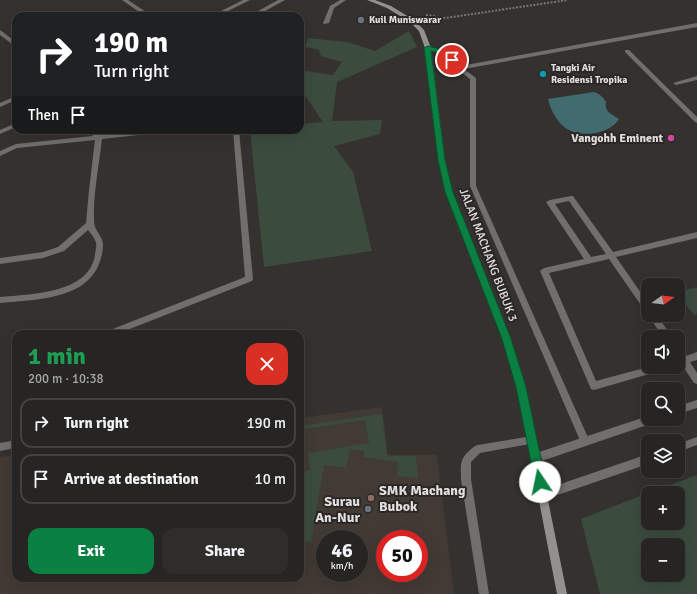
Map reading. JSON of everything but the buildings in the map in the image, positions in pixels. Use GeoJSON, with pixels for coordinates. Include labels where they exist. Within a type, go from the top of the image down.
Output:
{"type":"FeatureCollection","features":[{"type":"Feature","properties":{"kind":"main road","name":"JALAN MACHANG BUBUK 3"},"geometry":{"type":"LineString","coordinates":[[370,0],[389,7],[412,21],[421,30],[428,48],[442,160],[449,192],[507,339],[521,387],[562,594]]}},
{"type":"Feature","properties":{"kind":"street"},"geometry":{"type":"LineString","coordinates":[[125,0],[143,12]]}},
{"type":"Feature","properties":{"kind":"street"},"geometry":{"type":"LineString","coordinates":[[222,12],[247,0]]}},
{"type":"Feature","properties":{"kind":"street"},"geometry":{"type":"LineString","coordinates":[[260,12],[282,0]]}},
{"type":"Feature","properties":{"kind":"street"},"geometry":{"type":"LineString","coordinates":[[326,23],[332,7],[343,0]]}},
{"type":"Feature","properties":{"kind":"street"},"geometry":{"type":"LineString","coordinates":[[459,68],[697,25]]}},
{"type":"Feature","properties":{"kind":"street"},"geometry":{"type":"LineString","coordinates":[[0,32],[12,42]]}},
{"type":"Feature","properties":{"kind":"street"},"geometry":{"type":"LineString","coordinates":[[428,48],[444,52],[459,68],[473,78],[473,186],[585,442]]}},
{"type":"Feature","properties":{"kind":"street"},"geometry":{"type":"LineString","coordinates":[[627,51],[697,121]]}},
{"type":"Feature","properties":{"kind":"street"},"geometry":{"type":"LineString","coordinates":[[676,83],[697,78]]}},
{"type":"Feature","properties":{"kind":"street"},"geometry":{"type":"LineString","coordinates":[[0,105],[12,100]]}},
{"type":"Feature","properties":{"kind":"street"},"geometry":{"type":"LineString","coordinates":[[0,132],[12,127]]}},
{"type":"Feature","properties":{"kind":"street"},"geometry":{"type":"LineString","coordinates":[[95,134],[98,137]]}},
{"type":"Feature","properties":{"kind":"street"},"geometry":{"type":"LineString","coordinates":[[0,300],[64,292],[79,285],[90,276],[97,264],[100,243],[90,225],[98,137],[101,134]]}},
{"type":"Feature","properties":{"kind":"street"},"geometry":{"type":"LineString","coordinates":[[0,154],[16,146],[127,134]]}},
{"type":"Feature","properties":{"kind":"street"},"geometry":{"type":"LineString","coordinates":[[118,330],[249,279],[236,134]]}},
{"type":"Feature","properties":{"kind":"street"},"geometry":{"type":"LineString","coordinates":[[589,260],[550,202],[571,198],[641,299]]}},
{"type":"Feature","properties":{"kind":"street"},"geometry":{"type":"LineString","coordinates":[[0,261],[43,255],[61,249],[90,225]]}},
{"type":"Feature","properties":{"kind":"street"},"geometry":{"type":"LineString","coordinates":[[641,372],[594,386],[544,270],[697,235]]}},
{"type":"Feature","properties":{"kind":"street"},"geometry":{"type":"LineString","coordinates":[[685,360],[697,356]]}},
{"type":"Feature","properties":{"kind":"street"},"geometry":{"type":"LineString","coordinates":[[685,366],[697,380]]}},
{"type":"Feature","properties":{"kind":"street"},"geometry":{"type":"LineString","coordinates":[[685,408],[697,404]]}},
{"type":"Feature","properties":{"kind":"street"},"geometry":{"type":"LineString","coordinates":[[536,458],[641,423]]}},
{"type":"Feature","properties":{"kind":"street"},"geometry":{"type":"LineString","coordinates":[[484,594],[466,479],[466,460],[478,449],[532,440]]}},
{"type":"Feature","properties":{"kind":"street"},"geometry":{"type":"LineString","coordinates":[[685,445],[697,441]]}},
{"type":"Feature","properties":{"kind":"street"},"geometry":{"type":"LineString","coordinates":[[0,447],[12,445]]}},
{"type":"Feature","properties":{"kind":"street"},"geometry":{"type":"LineString","coordinates":[[543,494],[641,460]]}},
{"type":"Feature","properties":{"kind":"path"},"geometry":{"type":"LineString","coordinates":[[424,15],[445,18],[568,0]]}},
{"type":"Feature","properties":{"kind":"shaded area","name":"SMK Machang Bubok"},"geometry":{"type":"Polygon","coordinates":[[[382,407],[388,455],[437,455],[454,594],[0,594],[0,457],[12,456],[12,582],[304,582],[304,417],[382,407]]]}},
{"type":"Feature","properties":{"kind":"green space"},"geometry":{"type":"Polygon","coordinates":[[[409,31],[417,47],[337,82],[332,121],[382,120],[380,134],[334,146],[353,172],[372,251],[264,267],[250,134],[304,134],[304,124],[323,122],[304,94],[304,71],[333,75],[342,62],[321,56],[319,50],[305,47],[308,38],[347,42],[375,51],[409,31]]]}},
{"type":"Feature","properties":{"kind":"green space"},"geometry":{"type":"Polygon","coordinates":[[[697,287],[697,314],[694,315],[685,303],[685,290],[697,287]]]}},
{"type":"Feature","properties":{"kind":"green space"},"geometry":{"type":"Polygon","coordinates":[[[382,414],[387,456],[416,456],[418,478],[397,476],[398,462],[364,457],[364,451],[350,449],[346,468],[324,465],[311,542],[304,541],[304,471],[310,470],[308,453],[369,443],[365,420],[304,429],[304,425],[382,414]]]}},
{"type":"Feature","properties":{"kind":"green space"},"geometry":{"type":"Polygon","coordinates":[[[697,475],[697,594],[600,594],[581,519],[641,496],[641,530],[685,530],[685,486],[668,486],[697,475]]]}},
{"type":"Feature","properties":{"kind":"water"},"geometry":{"type":"Polygon","coordinates":[[[594,92],[604,99],[607,110],[619,119],[615,124],[601,132],[584,134],[569,130],[558,121],[548,99],[594,92]]]}},
{"type":"Feature","properties":{"kind":"place","name":"Kuil Muniswarar"},"geometry":{"type":"Point","coordinates":[361,20]}},
{"type":"Feature","properties":{"kind":"place","name":"Tangki Air Residensi Tropika"},"geometry":{"type":"Point","coordinates":[543,74]}},
{"type":"Feature","properties":{"kind":"place","name":"Vangohh Eminent"},"geometry":{"type":"Point","coordinates":[671,138]}},
{"type":"Feature","properties":{"kind":"place","name":"SMK Machang Bubok"},"geometry":{"type":"Point","coordinates":[371,498]}},
{"type":"Feature","properties":{"kind":"place","name":"Surau An-Nur"},"geometry":{"type":"Point","coordinates":[368,509]}},
{"type":"Feature","properties":{"kind":"route"},"geometry":{"type":"LineString","coordinates":[[452,60],[444,52],[428,48],[442,160],[449,192],[507,339],[521,387],[540,482]]}}]}
